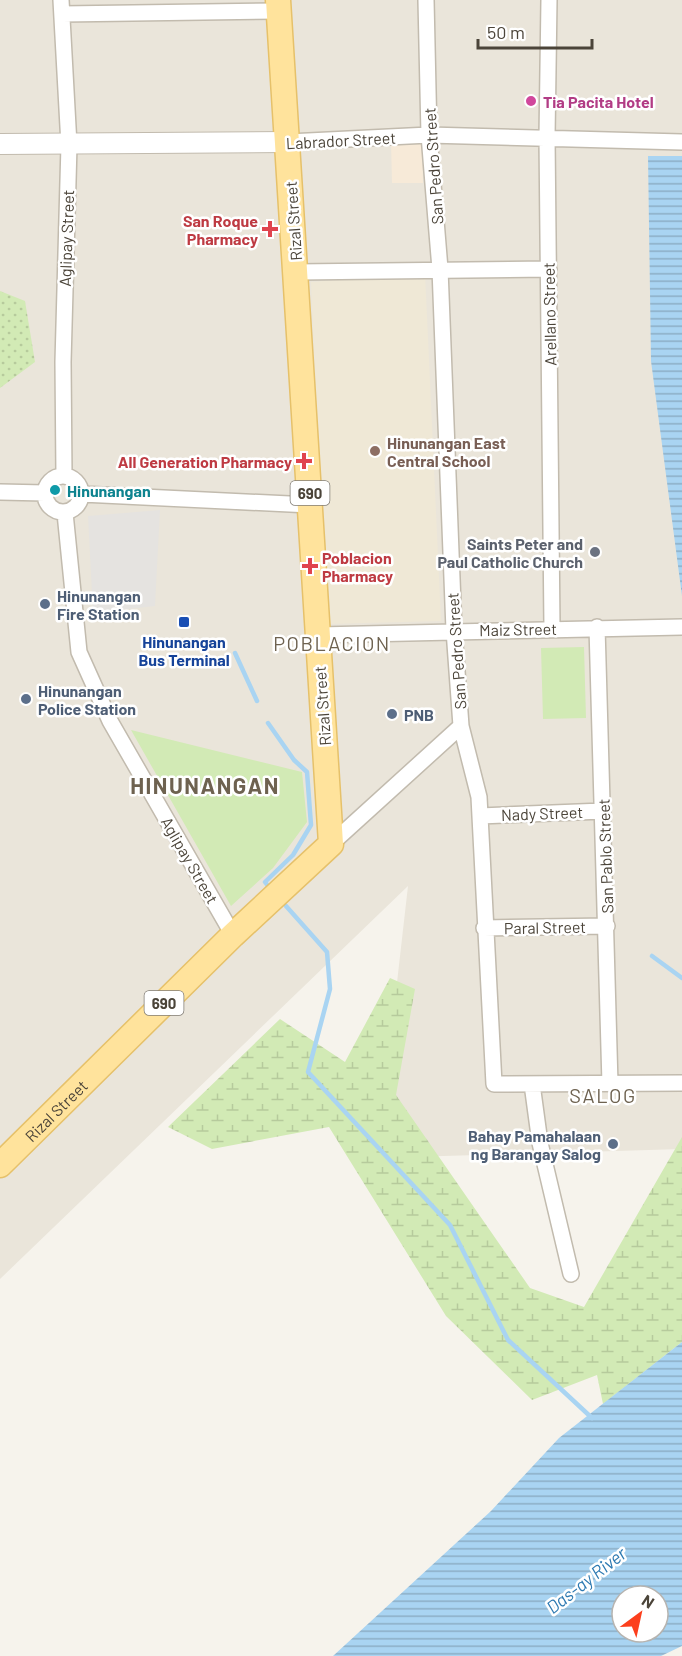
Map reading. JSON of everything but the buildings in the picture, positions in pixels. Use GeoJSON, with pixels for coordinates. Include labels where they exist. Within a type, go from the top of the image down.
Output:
{"type":"FeatureCollection","features":[{"type":"Feature","properties":{"kind":"main road","name":"Rizal Street"},"geometry":{"type":"LineString","coordinates":[[0,1165],[234,935],[331,844],[297,272],[278,6]]}},
{"type":"Feature","properties":{"kind":"street","name":"San Pedro Street"},"geometry":{"type":"LineString","coordinates":[[426,0],[429,135],[440,269],[454,630],[461,726],[479,796],[484,928],[494,1084],[532,1084]]}},
{"type":"Feature","properties":{"kind":"street","name":"Arellano Street"},"geometry":{"type":"LineString","coordinates":[[549,0],[547,137],[552,628]]}},
{"type":"Feature","properties":{"kind":"street"},"geometry":{"type":"LineString","coordinates":[[61,7],[278,6]]}},
{"type":"Feature","properties":{"kind":"street","name":"Aglipay Street"},"geometry":{"type":"LineString","coordinates":[[61,7],[69,145],[63,362],[64,476]]}},
{"type":"Feature","properties":{"kind":"street","name":"Labrador Street"},"geometry":{"type":"LineString","coordinates":[[0,144],[288,142],[429,135],[682,142]]}},
{"type":"Feature","properties":{"kind":"street"},"geometry":{"type":"LineString","coordinates":[[297,272],[549,269]]}},
{"type":"Feature","properties":{"kind":"street"},"geometry":{"type":"LineString","coordinates":[[64,476],[78,484],[82,494],[75,509],[65,513],[53,510],[48,505],[45,493],[53,478],[64,476]]}},
{"type":"Feature","properties":{"kind":"street"},"geometry":{"type":"LineString","coordinates":[[0,492],[45,493]]}},
{"type":"Feature","properties":{"kind":"street"},"geometry":{"type":"LineString","coordinates":[[82,494],[310,505]]}},
{"type":"Feature","properties":{"kind":"street","name":"Aglipay Street"},"geometry":{"type":"LineString","coordinates":[[65,513],[79,652],[110,721],[234,935]]}},
{"type":"Feature","properties":{"kind":"street","name":"San Pablo Street"},"geometry":{"type":"LineString","coordinates":[[597,627],[610,1084]]}},
{"type":"Feature","properties":{"kind":"street","name":"Maiz Street"},"geometry":{"type":"LineString","coordinates":[[318,635],[454,630],[682,627]]}},
{"type":"Feature","properties":{"kind":"street"},"geometry":{"type":"LineString","coordinates":[[331,844],[461,726]]}},
{"type":"Feature","properties":{"kind":"street","name":"Nady Street"},"geometry":{"type":"LineString","coordinates":[[480,816],[603,811]]}},
{"type":"Feature","properties":{"kind":"street","name":"Paral Street"},"geometry":{"type":"LineString","coordinates":[[484,928],[607,926]]}},
{"type":"Feature","properties":{"kind":"street"},"geometry":{"type":"LineString","coordinates":[[571,1274],[540,1143],[532,1084],[682,1083]]}},
{"type":"Feature","properties":{"kind":"shaded area"},"geometry":{"type":"Polygon","coordinates":[[[0,0],[682,0],[682,1149],[377,1158],[408,886],[0,1279],[0,0]]]}},
{"type":"Feature","properties":{"kind":"shaded area"},"geometry":{"type":"Polygon","coordinates":[[[422,139],[423,183],[392,183],[391,140],[422,139]]]}},
{"type":"Feature","properties":{"kind":"shaded area","name":"Hinunangan East Central School"},"geometry":{"type":"Polygon","coordinates":[[[425,273],[441,621],[325,624],[311,282],[425,273]]]}},
{"type":"Feature","properties":{"kind":"shaded area"},"geometry":{"type":"Polygon","coordinates":[[[160,510],[155,606],[93,613],[88,516],[160,510]]]}},
{"type":"Feature","properties":{"kind":"green space"},"geometry":{"type":"Polygon","coordinates":[[[0,291],[25,301],[35,362],[0,388],[0,291]]]}},
{"type":"Feature","properties":{"kind":"green space"},"geometry":{"type":"Polygon","coordinates":[[[584,647],[586,718],[543,719],[541,648],[584,647]]]}},
{"type":"Feature","properties":{"kind":"green space"},"geometry":{"type":"Polygon","coordinates":[[[131,730],[302,772],[307,822],[273,868],[231,906],[131,730]]]}},
{"type":"Feature","properties":{"kind":"green space"},"geometry":{"type":"Polygon","coordinates":[[[390,978],[415,989],[396,1095],[530,1288],[584,1307],[682,1137],[682,1342],[603,1404],[597,1375],[532,1400],[446,1316],[329,1127],[212,1149],[168,1127],[280,1019],[345,1062],[390,978]]]}},
{"type":"Feature","properties":{"kind":"water"},"geometry":{"type":"Polygon","coordinates":[[[648,156],[682,156],[682,596],[651,361],[648,156]]]}},
{"type":"Feature","properties":{"kind":"water","name":"Das-ay River"},"geometry":{"type":"Polygon","coordinates":[[[682,1342],[682,1646],[661,1656],[333,1656],[491,1511],[559,1438],[682,1342]]]}},
{"type":"Feature","properties":{"kind":"waterway"},"geometry":{"type":"LineString","coordinates":[[235,653],[257,701]]}},
{"type":"Feature","properties":{"kind":"waterway"},"geometry":{"type":"LineString","coordinates":[[268,723],[294,760],[307,772],[311,825],[293,855],[265,882],[268,886]]}},
{"type":"Feature","properties":{"kind":"waterway"},"geometry":{"type":"LineString","coordinates":[[286,906],[327,952],[330,989],[308,1072],[450,1225],[508,1340],[592,1418]]}},
{"type":"Feature","properties":{"kind":"waterway"},"geometry":{"type":"LineString","coordinates":[[652,956],[682,978]]}},
{"type":"Feature","properties":{"kind":"place","name":"Tia Pacita Hotel"},"geometry":{"type":"Point","coordinates":[531,101]}},
{"type":"Feature","properties":{"kind":"place","name":"San Roque Pharmacy"},"geometry":{"type":"Point","coordinates":[270,229]}},
{"type":"Feature","properties":{"kind":"place","name":"Hinunangan East Central School"},"geometry":{"type":"Point","coordinates":[375,451]}},
{"type":"Feature","properties":{"kind":"place","name":"All Generation Pharmacy"},"geometry":{"type":"Point","coordinates":[304,461]}},
{"type":"Feature","properties":{"kind":"place","name":"Hinunangan"},"geometry":{"type":"Point","coordinates":[55,490]}},
{"type":"Feature","properties":{"kind":"place","name":"Saints Peter and Paul Catholic Church"},"geometry":{"type":"Point","coordinates":[595,552]}},
{"type":"Feature","properties":{"kind":"place","name":"Poblacion Pharmacy"},"geometry":{"type":"Point","coordinates":[310,566]}},
{"type":"Feature","properties":{"kind":"place","name":"Hinunangan Fire Station"},"geometry":{"type":"Point","coordinates":[45,604]}},
{"type":"Feature","properties":{"kind":"place","name":"Hinunangan Bus Terminal"},"geometry":{"type":"Point","coordinates":[184,622]}},
{"type":"Feature","properties":{"kind":"place","name":"Hinunangan Police Station"},"geometry":{"type":"Point","coordinates":[26,699]}},
{"type":"Feature","properties":{"kind":"place","name":"PNB"},"geometry":{"type":"Point","coordinates":[392,714]}},
{"type":"Feature","properties":{"kind":"place","name":"Bahay Pamahalaan ng Barangay Salog"},"geometry":{"type":"Point","coordinates":[613,1144]}},
{"type":"Feature","properties":{"kind":"district","name":"POBLACION"},"geometry":{"type":"Point","coordinates":[332,643]}},
{"type":"Feature","properties":{"kind":"district","name":"HINUNANGAN"},"geometry":{"type":"Point","coordinates":[205,785]}},
{"type":"Feature","properties":{"kind":"district","name":"SALOG"},"geometry":{"type":"Point","coordinates":[603,1095]}}]}
